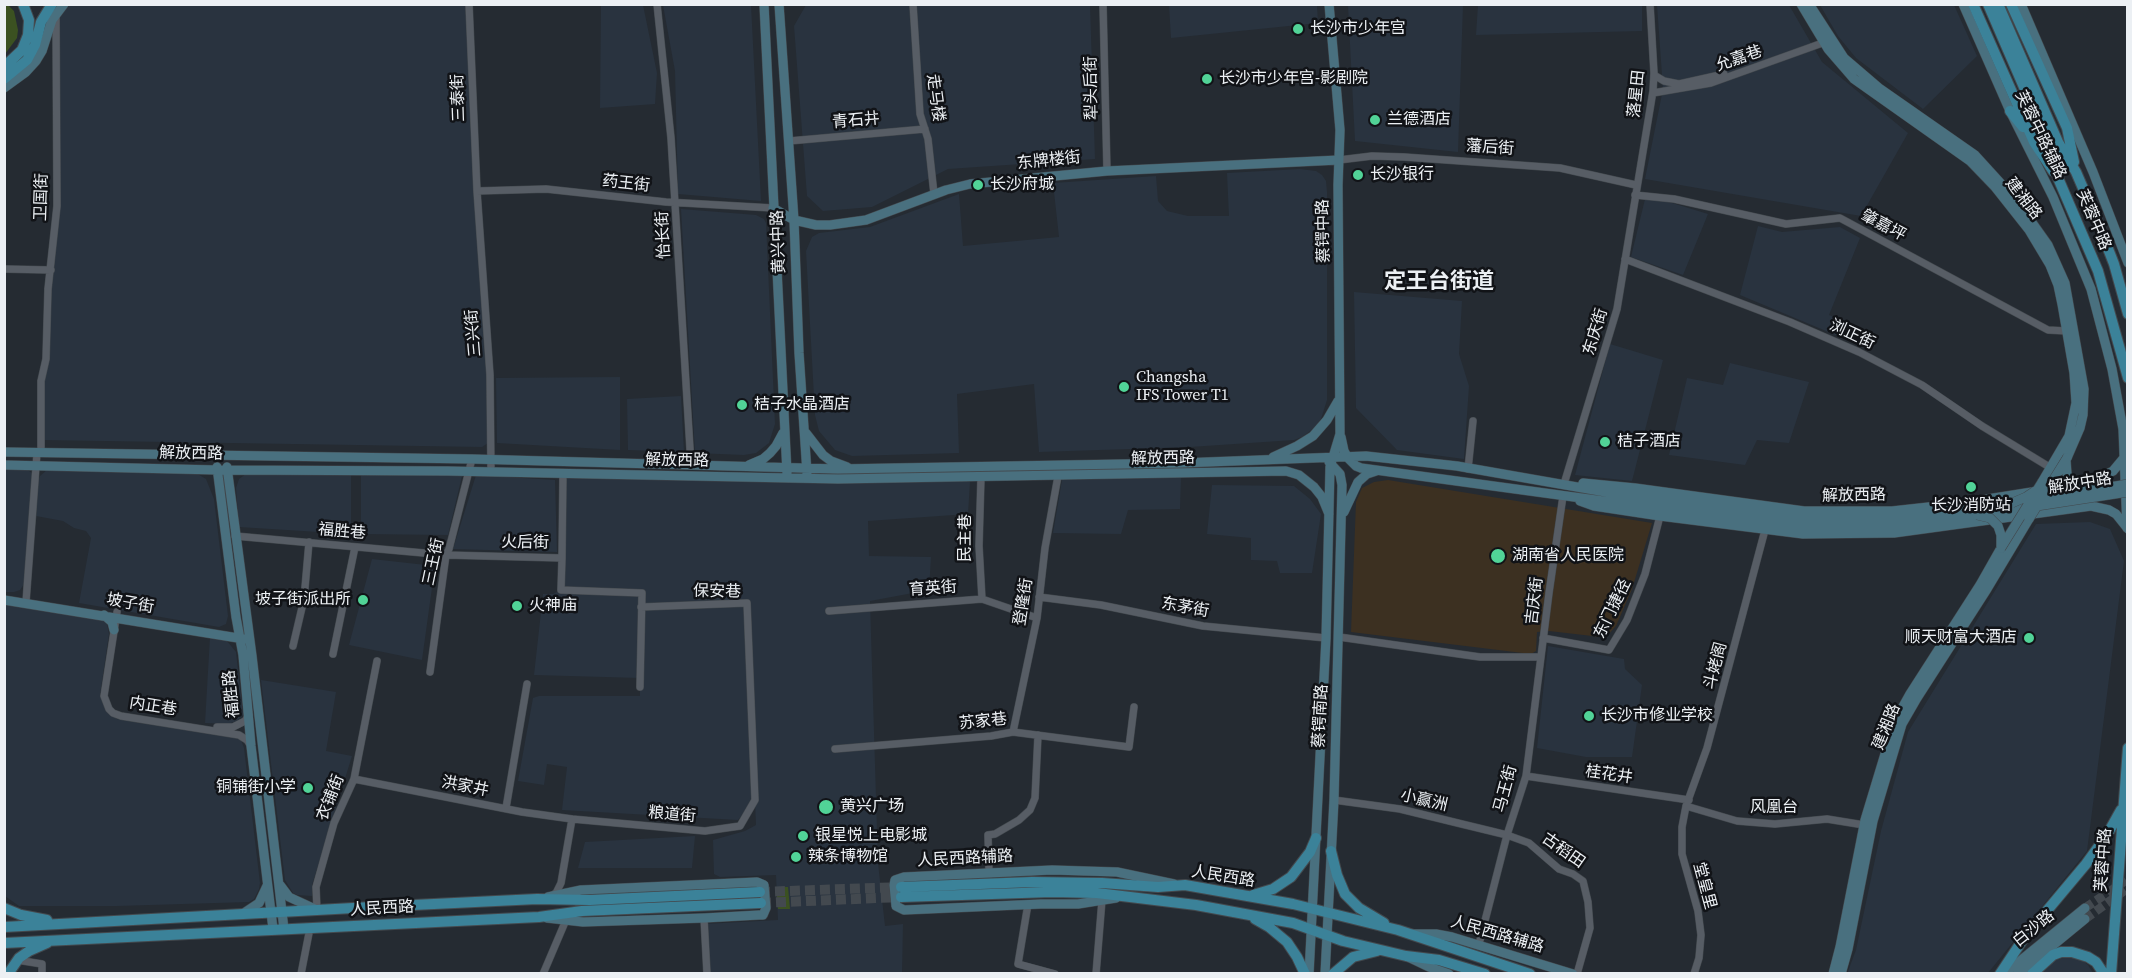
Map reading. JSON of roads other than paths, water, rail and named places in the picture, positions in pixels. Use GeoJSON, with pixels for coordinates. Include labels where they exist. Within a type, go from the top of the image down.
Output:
{"type":"FeatureCollection","features":[{"type":"Feature","properties":{"kind":"main road"},"geometry":{"type":"LineString","coordinates":[[4,67],[18,56],[26,43],[29,21],[23,4]]}},
{"type":"Feature","properties":{"kind":"main road"},"geometry":{"type":"LineString","coordinates":[[4,79],[27,60],[35,45],[45,13],[64,4]]}},
{"type":"Feature","properties":{"kind":"main road","name":"黄兴中路"},"geometry":{"type":"LineString","coordinates":[[764,4],[787,478]]}},
{"type":"Feature","properties":{"kind":"main road","name":"黄兴中路"},"geometry":{"type":"LineString","coordinates":[[779,4],[794,220],[808,479]]}},
{"type":"Feature","properties":{"kind":"main road","name":"蔡锷中路"},"geometry":{"type":"LineString","coordinates":[[1329,4],[1340,130],[1340,434],[1332,460]]}},
{"type":"Feature","properties":{"kind":"main road","name":"建湘路"},"geometry":{"type":"LineString","coordinates":[[1801,4],[1826,40],[1859,73],[1975,155],[2011,194],[2049,245],[2065,283],[2084,389],[2084,408],[2080,428],[2067,458],[2001,548],[1895,721],[1864,825],[1833,974]]}},
{"type":"Feature","properties":{"kind":"main road","name":"建湘路"},"geometry":{"type":"LineString","coordinates":[[1809,4],[1838,63],[1854,79],[1970,161],[1995,187],[2029,230],[2050,265],[2058,285],[2076,389],[2075,415],[2064,445],[2042,482],[2028,519],[1902,724],[1873,821],[1841,974]]}},
{"type":"Feature","properties":{"kind":"main road","name":"芙蓉中路辅路"},"geometry":{"type":"LineString","coordinates":[[1963,4],[2014,109],[2091,289],[2117,397],[2126,451],[2127,528]]}},
{"type":"Feature","properties":{"kind":"main road","name":"芙蓉中路"},"geometry":{"type":"LineString","coordinates":[[1973,4],[2014,109],[2058,178]]}},
{"type":"Feature","properties":{"kind":"main road","name":"芙蓉中路"},"geometry":{"type":"LineString","coordinates":[[1989,4],[2049,145],[2058,178],[2098,271],[2127,378]]}},
{"type":"Feature","properties":{"kind":"main road","name":"芙蓉中路"},"geometry":{"type":"LineString","coordinates":[[1998,4],[2058,142],[2076,172],[2109,250],[2127,314]]}},
{"type":"Feature","properties":{"kind":"main road","name":"芙蓉中路"},"geometry":{"type":"LineString","coordinates":[[2011,4],[2056,92],[2067,128],[2076,172]]}},
{"type":"Feature","properties":{"kind":"main road","name":"芙蓉中路辅路"},"geometry":{"type":"LineString","coordinates":[[2021,4],[2056,92],[2093,172],[2127,263]]}},
{"type":"Feature","properties":{"kind":"main road"},"geometry":{"type":"LineString","coordinates":[[4,88],[26,72],[36,61],[54,8]]}},
{"type":"Feature","properties":{"kind":"main road","name":"东牌楼街"},"geometry":{"type":"LineString","coordinates":[[773,208],[794,220],[816,225],[854,222],[970,184],[1107,171],[1339,159]]}},
{"type":"Feature","properties":{"kind":"main road"},"geometry":{"type":"LineString","coordinates":[[1268,459],[1313,436],[1333,413],[1340,396]]}},
{"type":"Feature","properties":{"kind":"main road"},"geometry":{"type":"LineString","coordinates":[[742,467],[755,464],[770,453],[780,440],[784,424]]}},
{"type":"Feature","properties":{"kind":"main road"},"geometry":{"type":"LineString","coordinates":[[804,425],[810,441],[823,455],[839,464],[855,469]]}},
{"type":"Feature","properties":{"kind":"main road"},"geometry":{"type":"LineString","coordinates":[[1340,434],[1347,456]]}},
{"type":"Feature","properties":{"kind":"main road","name":"解放西路"},"geometry":{"type":"LineString","coordinates":[[1564,483],[1617,485],[1804,511],[1892,511],[1956,504],[2089,483],[2113,471],[2126,451]]}},
{"type":"Feature","properties":{"kind":"main road","name":"解放西路"},"geometry":{"type":"LineString","coordinates":[[4,452],[472,459],[855,469],[1181,463],[1318,457],[1332,460],[1347,456],[1378,456],[1564,483],[1633,500],[1765,522],[1829,527],[1893,525],[1977,515],[2034,503]]}},
{"type":"Feature","properties":{"kind":"main road","name":"福胜路"},"geometry":{"type":"LineString","coordinates":[[221,455],[236,617],[244,636],[242,651],[267,881],[277,912]]}},
{"type":"Feature","properties":{"kind":"main road","name":"解放西路"},"geometry":{"type":"LineString","coordinates":[[1347,456],[1356,466],[1379,471],[1563,496],[1633,500],[1829,520],[1926,515],[2012,503],[2034,503]]}},
{"type":"Feature","properties":{"kind":"main road"},"geometry":{"type":"LineString","coordinates":[[2067,458],[2066,469],[2072,483],[2083,489],[2094,489]]}},
{"type":"Feature","properties":{"kind":"main road","name":"蔡锷南路"},"geometry":{"type":"LineString","coordinates":[[1309,974],[1326,638],[1332,460]]}},
{"type":"Feature","properties":{"kind":"main road","name":"蔡锷南路"},"geometry":{"type":"LineString","coordinates":[[1325,974],[1334,800],[1342,520],[1342,479],[1332,460]]}},
{"type":"Feature","properties":{"kind":"main road","name":"解放西路"},"geometry":{"type":"LineString","coordinates":[[4,465],[244,471],[469,471],[808,479],[1286,471],[1299,476],[1314,487],[1322,497],[1329,514]]}},
{"type":"Feature","properties":{"kind":"main road"},"geometry":{"type":"LineString","coordinates":[[192,470],[207,475],[225,490],[234,476],[244,471]]}},
{"type":"Feature","properties":{"kind":"main road"},"geometry":{"type":"LineString","coordinates":[[1342,520],[1358,482],[1367,474],[1379,471]]}},
{"type":"Feature","properties":{"kind":"main road"},"geometry":{"type":"LineString","coordinates":[[2012,503],[2031,494],[2042,482]]}},
{"type":"Feature","properties":{"kind":"main road","name":"解放中路"},"geometry":{"type":"LineString","coordinates":[[2034,503],[2127,484]]}},
{"type":"Feature","properties":{"kind":"main road","name":"福胜路"},"geometry":{"type":"LineString","coordinates":[[225,490],[235,536],[244,636],[278,880],[279,929]]}},
{"type":"Feature","properties":{"kind":"main road","name":"解放中路"},"geometry":{"type":"LineString","coordinates":[[2034,503],[2051,504],[2127,492]]}},
{"type":"Feature","properties":{"kind":"main road","name":"解放西路"},"geometry":{"type":"LineString","coordinates":[[1563,496],[1594,506],[1660,516],[1765,530],[1829,535],[1894,533],[2091,506],[2116,514],[2127,528]]}},
{"type":"Feature","properties":{"kind":"main road"},"geometry":{"type":"LineString","coordinates":[[2028,519],[2041,508],[2051,504]]}},
{"type":"Feature","properties":{"kind":"main road"},"geometry":{"type":"LineString","coordinates":[[1977,515],[1990,518],[1998,525],[2001,548]]}},
{"type":"Feature","properties":{"kind":"main road","name":"坡子街"},"geometry":{"type":"LineString","coordinates":[[4,595],[104,615],[119,615],[132,620],[226,633]]}},
{"type":"Feature","properties":{"kind":"main road","name":"坡子街"},"geometry":{"type":"LineString","coordinates":[[4,600],[26,600],[244,636]]}},
{"type":"Feature","properties":{"kind":"main road"},"geometry":{"type":"LineString","coordinates":[[104,615],[112,622],[116,631],[123,624],[132,620]]}},
{"type":"Feature","properties":{"kind":"main road"},"geometry":{"type":"LineString","coordinates":[[236,617],[226,633],[242,651]]}},
{"type":"Feature","properties":{"kind":"main road","name":"芙蓉中路"},"geometry":{"type":"LineString","coordinates":[[2111,974],[2127,748]]}},
{"type":"Feature","properties":{"kind":"main road"},"geometry":{"type":"LineString","coordinates":[[2002,974],[2024,938],[2086,864],[2107,835],[2124,802]]}},
{"type":"Feature","properties":{"kind":"main road"},"geometry":{"type":"LineString","coordinates":[[1250,896],[1273,889],[1291,877],[1310,852],[1316,838]]}},
{"type":"Feature","properties":{"kind":"main road"},"geometry":{"type":"LineString","coordinates":[[1331,851],[1345,894],[1367,914],[1398,930]]}},
{"type":"Feature","properties":{"kind":"main road","name":"人民西路辅路"},"geometry":{"type":"LineString","coordinates":[[1125,897],[1078,904],[904,910],[896,906],[894,885],[895,880],[899,877],[1052,870],[1117,872],[1185,885]]}},
{"type":"Feature","properties":{"kind":"main road"},"geometry":{"type":"LineString","coordinates":[[278,880],[289,897],[317,910]]}},
{"type":"Feature","properties":{"kind":"main road"},"geometry":{"type":"LineString","coordinates":[[242,914],[260,903],[267,881]]}},
{"type":"Feature","properties":{"kind":"main road"},"geometry":{"type":"LineString","coordinates":[[537,899],[581,890],[757,882],[764,885],[766,908],[763,915],[704,918],[583,922],[538,917]]}},
{"type":"Feature","properties":{"kind":"main road","name":"人民西路"},"geometry":{"type":"LineString","coordinates":[[1485,974],[1449,968],[1428,958],[1381,950],[1293,923],[1196,905],[1097,892],[901,892],[1032,882],[1158,887],[1185,885],[1312,909],[1398,930],[1530,974]]}},
{"type":"Feature","properties":{"kind":"main road","name":"人民西路"},"geometry":{"type":"LineString","coordinates":[[4,927],[537,899],[760,897],[582,911],[538,917],[4,943]]}},
{"type":"Feature","properties":{"kind":"main road"},"geometry":{"type":"LineString","coordinates":[[4,908],[30,917],[83,923]]}},
{"type":"Feature","properties":{"kind":"main road"},"geometry":{"type":"LineString","coordinates":[[1244,913],[1269,927],[1287,942],[1305,974]]}},
{"type":"Feature","properties":{"kind":"main road","name":"白沙路"},"geometry":{"type":"LineString","coordinates":[[2002,974],[2085,913],[2018,974]]}},
{"type":"Feature","properties":{"kind":"main road","name":"人民西路辅路"},"geometry":{"type":"LineString","coordinates":[[1412,934],[1444,935],[1575,974]]}},
{"type":"Feature","properties":{"kind":"main road"},"geometry":{"type":"LineString","coordinates":[[9,974],[17,960],[38,946],[64,939]]}},
{"type":"Feature","properties":{"kind":"main road"},"geometry":{"type":"LineString","coordinates":[[1333,974],[1353,957],[1381,950]]}},
{"type":"Feature","properties":{"kind":"main road"},"geometry":{"type":"LineString","coordinates":[[2032,974],[2053,955],[2061,952],[2072,952],[2088,957],[2102,968],[2104,974]]}},
{"type":"Feature","properties":{"kind":"street","name":"三泰街"},"geometry":{"type":"LineString","coordinates":[[470,4],[477,191]]}},
{"type":"Feature","properties":{"kind":"street","name":"怡长街"},"geometry":{"type":"LineString","coordinates":[[657,4],[665,70],[675,203],[691,465]]}},
{"type":"Feature","properties":{"kind":"street","name":"走马楼"},"geometry":{"type":"LineString","coordinates":[[913,4],[921,114],[928,139],[934,194]]}},
{"type":"Feature","properties":{"kind":"street","name":"犁头后街"},"geometry":{"type":"LineString","coordinates":[[1103,4],[1107,171]]}},
{"type":"Feature","properties":{"kind":"street","name":"落星田"},"geometry":{"type":"LineString","coordinates":[[1636,185],[1653,93],[1650,4]]}},
{"type":"Feature","properties":{"kind":"street","name":"卫国街"},"geometry":{"type":"LineString","coordinates":[[26,600],[57,195],[54,8]]}},
{"type":"Feature","properties":{"kind":"street","name":"允嘉巷"},"geometry":{"type":"LineString","coordinates":[[1654,75],[1672,84],[1691,83],[1826,40]]}},
{"type":"Feature","properties":{"kind":"street","name":"允嘉巷"},"geometry":{"type":"LineString","coordinates":[[1653,93],[1711,83],[1826,40]]}},
{"type":"Feature","properties":{"kind":"street","name":"青石井"},"geometry":{"type":"LineString","coordinates":[[789,141],[925,129]]}},
{"type":"Feature","properties":{"kind":"street","name":"藩后街"},"geometry":{"type":"LineString","coordinates":[[1339,159],[1372,156],[1404,157],[1560,168],[1636,185]]}},
{"type":"Feature","properties":{"kind":"street","name":"东庆街"},"geometry":{"type":"LineString","coordinates":[[1564,483],[1617,309],[1636,185]]}},
{"type":"Feature","properties":{"kind":"street","name":"药王街"},"geometry":{"type":"LineString","coordinates":[[477,191],[546,189],[675,203],[773,208]]}},
{"type":"Feature","properties":{"kind":"street","name":"三兴街"},"geometry":{"type":"LineString","coordinates":[[477,191],[490,375],[491,472]]}},
{"type":"Feature","properties":{"kind":"street","name":"肇嘉坪"},"geometry":{"type":"LineString","coordinates":[[1635,195],[1674,199],[1786,224],[1840,218],[2048,330],[2067,331]]}},
{"type":"Feature","properties":{"kind":"street","name":"浏正街"},"geometry":{"type":"LineString","coordinates":[[1625,259],[1790,322],[1858,352],[1922,385],[1982,426],[2051,468]]}},
{"type":"Feature","properties":{"kind":"street"},"geometry":{"type":"LineString","coordinates":[[4,269],[51,270]]}},
{"type":"Feature","properties":{"kind":"street"},"geometry":{"type":"LineString","coordinates":[[1468,469],[1473,421]]}},
{"type":"Feature","properties":{"kind":"street","name":"三王街"},"geometry":{"type":"LineString","coordinates":[[430,672],[446,555],[472,459]]}},
{"type":"Feature","properties":{"kind":"street"},"geometry":{"type":"LineString","coordinates":[[562,558],[563,474]]}},
{"type":"Feature","properties":{"kind":"street","name":"登隆街"},"geometry":{"type":"LineString","coordinates":[[1014,732],[1040,597],[1058,476]]}},
{"type":"Feature","properties":{"kind":"street","name":"民主巷"},"geometry":{"type":"LineString","coordinates":[[981,477],[979,546],[982,599]]}},
{"type":"Feature","properties":{"kind":"street","name":"吉庆街"},"geometry":{"type":"LineString","coordinates":[[1543,638],[1563,496]]}},
{"type":"Feature","properties":{"kind":"street","name":"东门捷径"},"geometry":{"type":"LineString","coordinates":[[1543,638],[1609,650],[1626,620],[1645,574],[1660,516]]}},
{"type":"Feature","properties":{"kind":"street","name":"斗姥阁"},"geometry":{"type":"LineString","coordinates":[[1687,803],[1707,748],[1765,530]]}},
{"type":"Feature","properties":{"kind":"street","name":"福胜巷"},"geometry":{"type":"LineString","coordinates":[[235,536],[446,555]]}},
{"type":"Feature","properties":{"kind":"street"},"geometry":{"type":"LineString","coordinates":[[293,645],[304,599],[309,542]]}},
{"type":"Feature","properties":{"kind":"street"},"geometry":{"type":"LineString","coordinates":[[333,654],[356,547]]}},
{"type":"Feature","properties":{"kind":"street","name":"火后街"},"geometry":{"type":"LineString","coordinates":[[446,555],[562,558],[561,590],[642,593],[641,607]]}},
{"type":"Feature","properties":{"kind":"street","name":"东茅街"},"geometry":{"type":"LineString","coordinates":[[1040,597],[1101,605],[1203,626],[1326,638]]}},
{"type":"Feature","properties":{"kind":"street","name":"育英街"},"geometry":{"type":"LineString","coordinates":[[829,611],[982,599],[1036,618]]}},
{"type":"Feature","properties":{"kind":"street","name":"保安巷"},"geometry":{"type":"LineString","coordinates":[[641,607],[747,603],[755,800]]}},
{"type":"Feature","properties":{"kind":"street"},"geometry":{"type":"LineString","coordinates":[[640,687],[641,607]]}},
{"type":"Feature","properties":{"kind":"street","name":"内正巷"},"geometry":{"type":"LineString","coordinates":[[119,615],[104,696],[113,713],[240,735],[251,746]]}},
{"type":"Feature","properties":{"kind":"street","name":"内正巷"},"geometry":{"type":"LineString","coordinates":[[116,631],[109,696],[116,710],[228,728],[242,723],[250,712]]}},
{"type":"Feature","properties":{"kind":"street"},"geometry":{"type":"LineString","coordinates":[[1339,637],[1480,657],[1541,657]]}},
{"type":"Feature","properties":{"kind":"street","name":"马王街"},"geometry":{"type":"LineString","coordinates":[[1479,944],[1507,836],[1526,776],[1543,638]]}},
{"type":"Feature","properties":{"kind":"street","name":"衣铺街"},"geometry":{"type":"LineString","coordinates":[[317,910],[316,887],[334,823],[354,779],[377,661]]}},
{"type":"Feature","properties":{"kind":"street"},"geometry":{"type":"LineString","coordinates":[[506,808],[527,684]]}},
{"type":"Feature","properties":{"kind":"street","name":"苏家巷"},"geometry":{"type":"LineString","coordinates":[[835,749],[991,736],[1014,732],[1129,747],[1134,707]]}},
{"type":"Feature","properties":{"kind":"street"},"geometry":{"type":"LineString","coordinates":[[989,872],[988,835],[995,834],[1019,820],[1030,810],[1035,798],[1038,735]]}},
{"type":"Feature","properties":{"kind":"street","name":"桂花井"},"geometry":{"type":"LineString","coordinates":[[1526,776],[1687,803]]}},
{"type":"Feature","properties":{"kind":"street","name":"洪家井"},"geometry":{"type":"LineString","coordinates":[[354,779],[572,819]]}},
{"type":"Feature","properties":{"kind":"street","name":"粮道街"},"geometry":{"type":"LineString","coordinates":[[572,819],[705,831],[740,826],[755,800]]}},
{"type":"Feature","properties":{"kind":"street","name":"小赢洲"},"geometry":{"type":"LineString","coordinates":[[1334,800],[1400,809],[1507,836]]}},
{"type":"Feature","properties":{"kind":"street","name":"风凰台"},"geometry":{"type":"LineString","coordinates":[[1687,803],[1737,821],[1774,824],[1827,819],[1864,825]]}},
{"type":"Feature","properties":{"kind":"street","name":"堂皇里"},"geometry":{"type":"LineString","coordinates":[[1687,803],[1682,827],[1682,854],[1698,911],[1701,935],[1699,958],[1694,974]]}},
{"type":"Feature","properties":{"kind":"street"},"geometry":{"type":"LineString","coordinates":[[550,896],[556,893],[561,883],[572,819]]}},
{"type":"Feature","properties":{"kind":"street","name":"古稻田"},"geometry":{"type":"LineString","coordinates":[[1507,836],[1529,843],[1560,868],[1583,881],[1588,902],[1590,928],[1575,974]]}},
{"type":"Feature","properties":{"kind":"street"},"geometry":{"type":"LineString","coordinates":[[1099,974],[1102,900]]}},
{"type":"Feature","properties":{"kind":"street"},"geometry":{"type":"LineString","coordinates":[[1028,904],[1018,964],[1055,974]]}},
{"type":"Feature","properties":{"kind":"street"},"geometry":{"type":"LineString","coordinates":[[704,918],[707,974]]}},
{"type":"Feature","properties":{"kind":"street"},"geometry":{"type":"LineString","coordinates":[[543,974],[566,920]]}},
{"type":"Feature","properties":{"kind":"street"},"geometry":{"type":"LineString","coordinates":[[301,974],[310,928]]}},
{"type":"Feature","properties":{"kind":"street"},"geometry":{"type":"LineString","coordinates":[[17,960],[42,964],[42,974]]}},
{"type":"Feature","properties":{"kind":"tunnel"},"geometry":{"type":"LineString","coordinates":[[2085,908],[2128,879]]}},
{"type":"Feature","properties":{"kind":"tunnel"},"geometry":{"type":"LineString","coordinates":[[760,892],[901,887]]}},
{"type":"Feature","properties":{"kind":"tunnel"},"geometry":{"type":"LineString","coordinates":[[2085,919],[2128,888]]}},
{"type":"Feature","properties":{"kind":"tunnel"},"geometry":{"type":"LineString","coordinates":[[761,903],[901,897]]}},
{"type":"Feature","properties":{"kind":"place","name":"长沙市少年宫"},"geometry":{"type":"Point","coordinates":[1298,29]}},
{"type":"Feature","properties":{"kind":"place","name":"长沙市少年宫-影剧院"},"geometry":{"type":"Point","coordinates":[1207,79]}},
{"type":"Feature","properties":{"kind":"place","name":"兰德酒店"},"geometry":{"type":"Point","coordinates":[1375,120]}},
{"type":"Feature","properties":{"kind":"place","name":"长沙银行"},"geometry":{"type":"Point","coordinates":[1358,175]}},
{"type":"Feature","properties":{"kind":"place","name":"长沙府城"},"geometry":{"type":"Point","coordinates":[978,185]}},
{"type":"Feature","properties":{"kind":"place","name":"Changsha IFS Tower T1"},"geometry":{"type":"Point","coordinates":[1124,387]}},
{"type":"Feature","properties":{"kind":"place","name":"桔子水晶酒店"},"geometry":{"type":"Point","coordinates":[742,405]}},
{"type":"Feature","properties":{"kind":"place","name":"桔子酒店"},"geometry":{"type":"Point","coordinates":[1605,442]}},
{"type":"Feature","properties":{"kind":"place","name":"长沙消防站"},"geometry":{"type":"Point","coordinates":[1971,487]}},
{"type":"Feature","properties":{"kind":"place","name":"湖南省人民医院"},"geometry":{"type":"Point","coordinates":[1498,556]}},
{"type":"Feature","properties":{"kind":"place","name":"坡子街派出所"},"geometry":{"type":"Point","coordinates":[363,600]}},
{"type":"Feature","properties":{"kind":"place","name":"火神庙"},"geometry":{"type":"Point","coordinates":[517,606]}},
{"type":"Feature","properties":{"kind":"place","name":"顺天财富大酒店"},"geometry":{"type":"Point","coordinates":[2029,638]}},
{"type":"Feature","properties":{"kind":"place","name":"长沙市修业学校"},"geometry":{"type":"Point","coordinates":[1589,716]}},
{"type":"Feature","properties":{"kind":"place","name":"铜铺街小学"},"geometry":{"type":"Point","coordinates":[308,788]}},
{"type":"Feature","properties":{"kind":"place","name":"黄兴广场"},"geometry":{"type":"Point","coordinates":[826,807]}},
{"type":"Feature","properties":{"kind":"place","name":"银星悦上电影城"},"geometry":{"type":"Point","coordinates":[803,836]}},
{"type":"Feature","properties":{"kind":"place","name":"辣条博物馆"},"geometry":{"type":"Point","coordinates":[796,857]}},
{"type":"Feature","properties":{"kind":"district","name":"定王台街道"},"geometry":{"type":"Point","coordinates":[1439,282]}}]}
